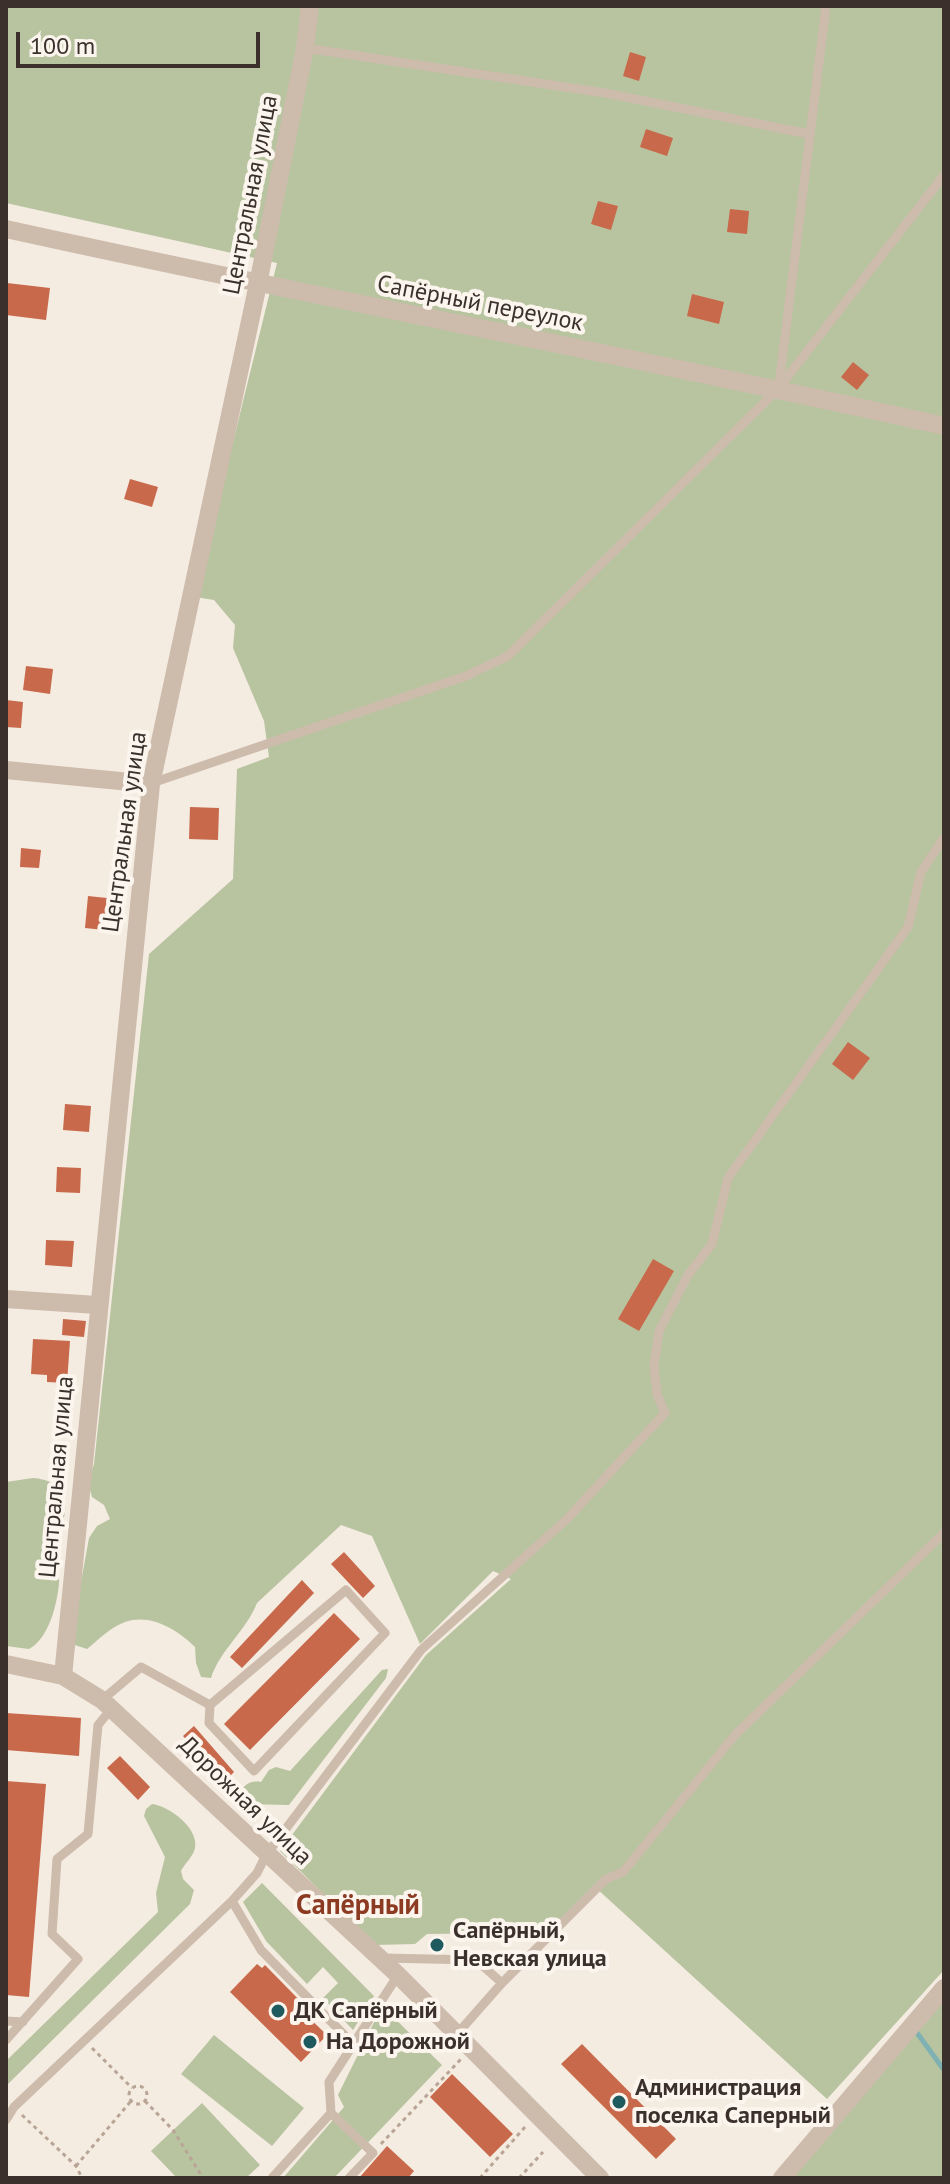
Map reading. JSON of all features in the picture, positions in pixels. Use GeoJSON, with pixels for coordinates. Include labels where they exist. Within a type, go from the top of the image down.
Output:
{"type":"FeatureCollection","features":[{"type":"Feature","properties":{"kind":"street","name":"Центральная улица"},"geometry":{"type":"LineString","coordinates":[[63,1676],[97,1305],[151,784],[258,284],[305,48],[310,6]]}},
{"type":"Feature","properties":{"kind":"street","name":"Сапёрный переулок"},"geometry":{"type":"LineString","coordinates":[[6,229],[944,426]]}},
{"type":"Feature","properties":{"kind":"street"},"geometry":{"type":"LineString","coordinates":[[6,770],[151,784]]}},
{"type":"Feature","properties":{"kind":"street"},"geometry":{"type":"LineString","coordinates":[[6,1299],[97,1305]]}},
{"type":"Feature","properties":{"kind":"street","name":"Дорожная улица"},"geometry":{"type":"LineString","coordinates":[[6,1664],[63,1676],[107,1704],[398,1975],[600,2178]]}},
{"type":"Feature","properties":{"kind":"street"},"geometry":{"type":"LineString","coordinates":[[782,2178],[944,1988]]}},
{"type":"Feature","properties":{"kind":"lane"},"geometry":{"type":"LineString","coordinates":[[778,389],[826,6]]}},
{"type":"Feature","properties":{"kind":"lane"},"geometry":{"type":"LineString","coordinates":[[305,48],[605,93],[809,134]]}},
{"type":"Feature","properties":{"kind":"lane"},"geometry":{"type":"LineString","coordinates":[[151,784],[466,676],[508,656],[778,389],[944,175]]}},
{"type":"Feature","properties":{"kind":"lane"},"geometry":{"type":"LineString","coordinates":[[6,2120],[14,2107],[82,2039],[232,1901],[257,1873],[266,1855],[421,1650],[567,1519],[665,1413],[657,1394],[654,1366],[659,1331],[688,1275],[712,1244],[728,1178],[908,927],[921,872],[944,838]]}},
{"type":"Feature","properties":{"kind":"lane"},"geometry":{"type":"LineString","coordinates":[[457,2034],[502,1983],[606,1879],[623,1872],[735,1735],[944,1533]]}},
{"type":"Feature","properties":{"kind":"lane"},"geometry":{"type":"LineString","coordinates":[[346,1590],[385,1633],[254,1771],[209,1723],[210,1705],[346,1590]]}},
{"type":"Feature","properties":{"kind":"lane"},"geometry":{"type":"LineString","coordinates":[[6,2040],[78,1959],[52,1934],[57,1859],[88,1834],[98,1725],[107,1704],[141,1667],[210,1705]]}},
{"type":"Feature","properties":{"kind":"lane"},"geometry":{"type":"LineString","coordinates":[[232,1901],[261,1950],[353,2044]]}},
{"type":"Feature","properties":{"kind":"lane"},"geometry":{"type":"LineString","coordinates":[[379,1958],[476,1960],[502,1983]]}},
{"type":"Feature","properties":{"kind":"lane"},"geometry":{"type":"LineString","coordinates":[[349,2178],[373,2153],[331,2113],[329,2082],[398,1975]]}},
{"type":"Feature","properties":{"kind":"lane"},"geometry":{"type":"LineString","coordinates":[[6,2021],[23,2022]]}},
{"type":"Feature","properties":{"kind":"lane"},"geometry":{"type":"LineString","coordinates":[[272,2178],[331,2113]]}},
{"type":"Feature","properties":{"kind":"path"},"geometry":{"type":"LineString","coordinates":[[82,2039],[132,2088],[143,2088],[147,2092],[145,2101]]}},
{"type":"Feature","properties":{"kind":"path"},"geometry":{"type":"LineString","coordinates":[[373,2153],[471,2049]]}},
{"type":"Feature","properties":{"kind":"path"},"geometry":{"type":"LineString","coordinates":[[131,2101],[132,2088]]}},
{"type":"Feature","properties":{"kind":"path"},"geometry":{"type":"LineString","coordinates":[[131,2101],[139,2104],[145,2101]]}},
{"type":"Feature","properties":{"kind":"path"},"geometry":{"type":"LineString","coordinates":[[76,2166],[131,2101]]}},
{"type":"Feature","properties":{"kind":"path"},"geometry":{"type":"LineString","coordinates":[[145,2101],[173,2130],[203,2178]]}},
{"type":"Feature","properties":{"kind":"path"},"geometry":{"type":"LineString","coordinates":[[14,2107],[76,2166],[82,2178]]}},
{"type":"Feature","properties":{"kind":"path"},"geometry":{"type":"LineString","coordinates":[[480,2178],[537,2114]]}},
{"type":"Feature","properties":{"kind":"path"},"geometry":{"type":"LineString","coordinates":[[519,2178],[543,2152]]}},
{"type":"Feature","properties":{"kind":"green space"},"geometry":{"type":"Polygon","coordinates":[[[6,6],[944,6],[944,1970],[827,2099],[595,1887],[540,1941],[518,1924],[505,1933],[427,1934],[415,1944],[375,1945],[280,1851],[426,1655],[511,1579],[493,1571],[420,1644],[372,1536],[341,1525],[257,1603],[220,1658],[211,1678],[201,1677],[195,1647],[172,1629],[154,1621],[125,1622],[87,1649],[72,1644],[89,1538],[97,1526],[110,1519],[104,1505],[92,1497],[88,1482],[94,1464],[149,954],[233,879],[237,769],[269,757],[264,721],[233,648],[235,625],[214,600],[195,597],[277,263],[6,203],[6,6]]]}},
{"type":"Feature","properties":{"kind":"green space"},"geometry":{"type":"Polygon","coordinates":[[[33,1478],[57,1487],[65,1507],[57,1545],[59,1583],[54,1611],[42,1637],[29,1649],[6,1646],[6,1482],[33,1478]]]}},
{"type":"Feature","properties":{"kind":"green space"},"geometry":{"type":"Polygon","coordinates":[[[388,1669],[386,1678],[289,1805],[243,1804],[239,1797],[244,1787],[261,1782],[269,1770],[276,1767],[290,1771],[382,1670],[388,1669]]]}},
{"type":"Feature","properties":{"kind":"green space"},"geometry":{"type":"Polygon","coordinates":[[[152,1804],[181,1819],[195,1840],[193,1854],[181,1871],[183,1879],[194,1890],[190,1904],[6,2086],[6,2061],[158,1912],[156,1893],[165,1857],[144,1816],[152,1804]]]}},
{"type":"Feature","properties":{"kind":"green space"},"geometry":{"type":"Polygon","coordinates":[[[262,1883],[374,1996],[353,2030],[323,1998],[338,1983],[323,1967],[307,1984],[266,1941],[243,1902],[262,1883]]]}},
{"type":"Feature","properties":{"kind":"green space"},"geometry":{"type":"Polygon","coordinates":[[[944,2000],[944,2178],[792,2178],[944,2000]]]}},
{"type":"Feature","properties":{"kind":"green space"},"geometry":{"type":"Polygon","coordinates":[[[382,2006],[442,2065],[334,2178],[283,2178],[344,2107],[338,2095],[382,2006]]]}},
{"type":"Feature","properties":{"kind":"green space"},"geometry":{"type":"Polygon","coordinates":[[[214,2035],[304,2108],[272,2146],[181,2074],[214,2035]]]}},
{"type":"Feature","properties":{"kind":"green space"},"geometry":{"type":"Polygon","coordinates":[[[202,2103],[260,2165],[246,2178],[177,2178],[151,2151],[202,2103]]]}},
{"type":"Feature","properties":{"kind":"building"},"geometry":{"type":"Polygon","coordinates":[[[630,52],[646,57],[639,81],[623,76],[630,52]]]}},
{"type":"Feature","properties":{"kind":"building"},"geometry":{"type":"Polygon","coordinates":[[[646,129],[673,138],[667,156],[640,147],[646,129]]]}},
{"type":"Feature","properties":{"kind":"building"},"geometry":{"type":"Polygon","coordinates":[[[598,201],[618,206],[611,230],[591,224],[598,201]]]}},
{"type":"Feature","properties":{"kind":"building"},"geometry":{"type":"Polygon","coordinates":[[[730,209],[749,211],[747,234],[727,232],[730,209]]]}},
{"type":"Feature","properties":{"kind":"building"},"geometry":{"type":"Polygon","coordinates":[[[7,283],[50,288],[46,320],[6,315],[7,283]]]}},
{"type":"Feature","properties":{"kind":"building"},"geometry":{"type":"Polygon","coordinates":[[[692,294],[724,302],[719,324],[687,316],[692,294]]]}},
{"type":"Feature","properties":{"kind":"building"},"geometry":{"type":"Polygon","coordinates":[[[853,362],[869,375],[857,390],[841,377],[853,362]]]}},
{"type":"Feature","properties":{"kind":"building"},"geometry":{"type":"Polygon","coordinates":[[[130,479],[158,487],[152,507],[124,499],[130,479]]]}},
{"type":"Feature","properties":{"kind":"building"},"geometry":{"type":"Polygon","coordinates":[[[26,666],[53,669],[50,694],[23,690],[26,666]]]}},
{"type":"Feature","properties":{"kind":"building"},"geometry":{"type":"Polygon","coordinates":[[[6,700],[23,702],[21,728],[6,727],[6,700]]]}},
{"type":"Feature","properties":{"kind":"building"},"geometry":{"type":"Polygon","coordinates":[[[190,807],[219,808],[218,840],[189,839],[190,807]]]}},
{"type":"Feature","properties":{"kind":"building"},"geometry":{"type":"Polygon","coordinates":[[[21,848],[41,850],[39,868],[20,867],[21,848]]]}},
{"type":"Feature","properties":{"kind":"building"},"geometry":{"type":"Polygon","coordinates":[[[88,896],[107,898],[104,930],[85,928],[88,896]]]}},
{"type":"Feature","properties":{"kind":"building"},"geometry":{"type":"Polygon","coordinates":[[[848,1042],[870,1058],[853,1080],[832,1064],[848,1042]]]}},
{"type":"Feature","properties":{"kind":"building"},"geometry":{"type":"Polygon","coordinates":[[[65,1104],[91,1106],[89,1132],[63,1130],[65,1104]]]}},
{"type":"Feature","properties":{"kind":"building"},"geometry":{"type":"Polygon","coordinates":[[[57,1167],[81,1168],[80,1193],[56,1192],[57,1167]]]}},
{"type":"Feature","properties":{"kind":"building"},"geometry":{"type":"Polygon","coordinates":[[[46,1240],[74,1241],[72,1267],[45,1265],[46,1240]]]}},
{"type":"Feature","properties":{"kind":"building"},"geometry":{"type":"Polygon","coordinates":[[[653,1259],[674,1271],[639,1331],[618,1319],[653,1259]]]}},
{"type":"Feature","properties":{"kind":"building"},"geometry":{"type":"Polygon","coordinates":[[[63,1319],[86,1321],[84,1337],[62,1335],[63,1319]]]}},
{"type":"Feature","properties":{"kind":"building"},"geometry":{"type":"Polygon","coordinates":[[[33,1339],[70,1341],[67,1383],[47,1382],[47,1375],[31,1374],[33,1339]]]}},
{"type":"Feature","properties":{"kind":"building"},"geometry":{"type":"Polygon","coordinates":[[[344,1552],[375,1586],[363,1598],[331,1564],[344,1552]]]}},
{"type":"Feature","properties":{"kind":"building"},"geometry":{"type":"Polygon","coordinates":[[[302,1580],[314,1593],[242,1668],[230,1657],[302,1580]]]}},
{"type":"Feature","properties":{"kind":"building"},"geometry":{"type":"Polygon","coordinates":[[[334,1613],[360,1639],[250,1750],[224,1724],[334,1613]]]}},
{"type":"Feature","properties":{"kind":"building"},"geometry":{"type":"Polygon","coordinates":[[[6,1713],[81,1718],[79,1756],[6,1750],[6,1713]]]}},
{"type":"Feature","properties":{"kind":"building"},"geometry":{"type":"Polygon","coordinates":[[[194,1726],[234,1772],[224,1782],[183,1736],[194,1726]]]}},
{"type":"Feature","properties":{"kind":"building"},"geometry":{"type":"Polygon","coordinates":[[[120,1756],[150,1787],[138,1800],[107,1768],[120,1756]]]}},
{"type":"Feature","properties":{"kind":"building"},"geometry":{"type":"Polygon","coordinates":[[[6,1781],[46,1784],[29,1997],[6,1995],[6,1781]]]}},
{"type":"Feature","properties":{"kind":"building","name":"ДК Сапёрный"},"geometry":{"type":"Polygon","coordinates":[[[257,1964],[262,1968],[265,1965],[309,2010],[305,2014],[327,2035],[301,2062],[230,1992],[257,1964]]]}},
{"type":"Feature","properties":{"kind":"building","name":"Администрация поселка Саперный"},"geometry":{"type":"Polygon","coordinates":[[[582,2044],[676,2139],[656,2159],[561,2064],[582,2044]]]}},
{"type":"Feature","properties":{"kind":"building"},"geometry":{"type":"Polygon","coordinates":[[[452,2074],[513,2134],[490,2157],[430,2097],[452,2074]]]}},
{"type":"Feature","properties":{"kind":"building"},"geometry":{"type":"Polygon","coordinates":[[[387,2146],[414,2171],[408,2178],[359,2178],[387,2146]]]}},
{"type":"Feature","properties":{"kind":"waterway"},"geometry":{"type":"LineString","coordinates":[[915,2030],[944,2070]]}},
{"type":"Feature","properties":{"kind":"place","name":"Сапёрный, Невская улица"},"geometry":{"type":"Point","coordinates":[437,1945]}},
{"type":"Feature","properties":{"kind":"place","name":"ДК Сапёрный"},"geometry":{"type":"Point","coordinates":[278,2011]}},
{"type":"Feature","properties":{"kind":"place","name":"На Дорожной"},"geometry":{"type":"Point","coordinates":[310,2042]}},
{"type":"Feature","properties":{"kind":"place","name":"Администрация поселка Саперный"},"geometry":{"type":"Point","coordinates":[619,2102]}},
{"type":"Feature","properties":{"kind":"district","name":"Сапёрный"},"geometry":{"type":"Point","coordinates":[358,1906]}}]}
